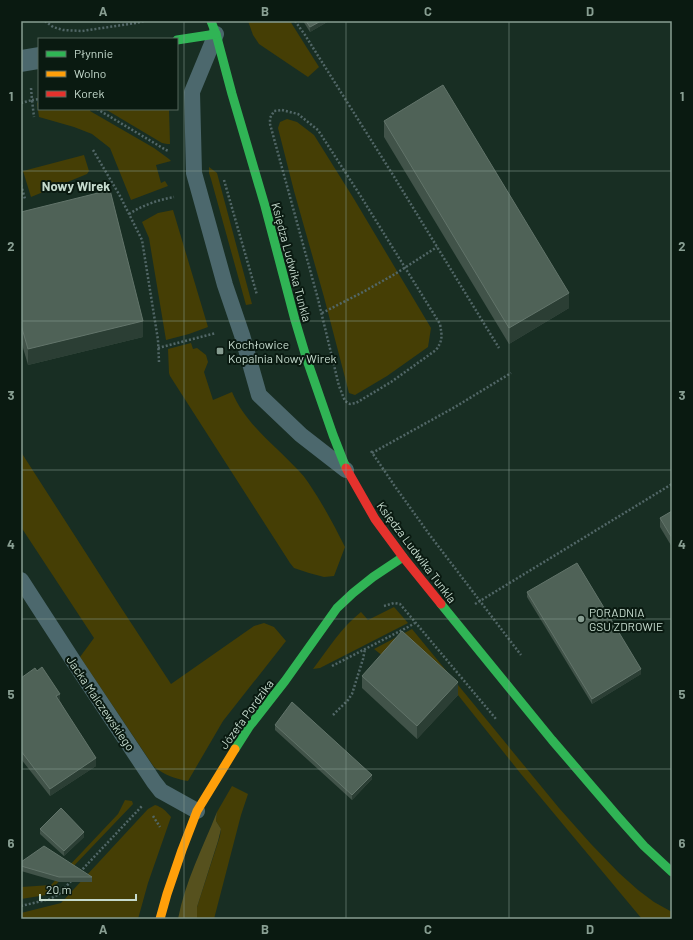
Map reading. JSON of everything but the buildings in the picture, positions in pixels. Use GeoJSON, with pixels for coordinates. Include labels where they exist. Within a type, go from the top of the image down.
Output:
{"type":"FeatureCollection","features":[{"type":"Feature","properties":{"kind":"street"},"geometry":{"type":"LineString","coordinates":[[178,40],[214,28]]}},
{"type":"Feature","properties":{"kind":"street","name":"Księdza Ludwika Tunkla"},"geometry":{"type":"LineString","coordinates":[[214,28],[265,206],[295,320],[320,400],[347,470],[375,519],[403,557],[552,740],[644,846],[672,872]]}},
{"type":"Feature","properties":{"kind":"street","name":"Józefa Pordzika"},"geometry":{"type":"LineString","coordinates":[[160,919],[182,850],[197,811],[211,786],[249,728],[285,681],[337,608],[373,577],[403,557]]}},
{"type":"Feature","properties":{"kind":"lane"},"geometry":{"type":"LineString","coordinates":[[214,28],[192,92],[194,173],[226,285],[260,395],[301,436],[347,470]]}},
{"type":"Feature","properties":{"kind":"lane","name":"Jacka Malczewskiego"},"geometry":{"type":"LineString","coordinates":[[21,580],[154,782],[161,791],[197,811]]}},
{"type":"Feature","properties":{"kind":"path"},"geometry":{"type":"LineString","coordinates":[[45,21],[53,27],[63,30],[82,31],[144,21]]}},
{"type":"Feature","properties":{"kind":"path"},"geometry":{"type":"LineString","coordinates":[[295,21],[437,247],[498,348]]}},
{"type":"Feature","properties":{"kind":"path"},"geometry":{"type":"LineString","coordinates":[[31,83],[34,117]]}},
{"type":"Feature","properties":{"kind":"path"},"geometry":{"type":"LineString","coordinates":[[21,103],[38,99]]}},
{"type":"Feature","properties":{"kind":"path"},"geometry":{"type":"LineString","coordinates":[[98,110],[166,150],[171,151]]}},
{"type":"Feature","properties":{"kind":"path"},"geometry":{"type":"LineString","coordinates":[[282,110],[298,114],[318,130],[440,324],[442,335],[441,343],[436,350],[391,382],[350,404],[345,401],[339,386],[321,313],[270,124],[270,118],[274,111],[282,110]]}},
{"type":"Feature","properties":{"kind":"path"},"geometry":{"type":"LineString","coordinates":[[93,150],[120,196],[142,240],[159,362]]}},
{"type":"Feature","properties":{"kind":"path"},"geometry":{"type":"LineString","coordinates":[[224,179],[258,298]]}},
{"type":"Feature","properties":{"kind":"path"},"geometry":{"type":"LineString","coordinates":[[21,185],[25,199]]}},
{"type":"Feature","properties":{"kind":"path"},"geometry":{"type":"LineString","coordinates":[[129,214],[152,202],[170,198]]}},
{"type":"Feature","properties":{"kind":"path"},"geometry":{"type":"LineString","coordinates":[[321,313],[364,292],[437,247]]}},
{"type":"Feature","properties":{"kind":"path"},"geometry":{"type":"LineString","coordinates":[[158,348],[219,332]]}},
{"type":"Feature","properties":{"kind":"path"},"geometry":{"type":"LineString","coordinates":[[511,373],[455,407],[372,453],[429,534],[522,656]]}},
{"type":"Feature","properties":{"kind":"path"},"geometry":{"type":"LineString","coordinates":[[453,618],[672,484]]}},
{"type":"Feature","properties":{"kind":"path"},"geometry":{"type":"LineString","coordinates":[[353,593],[370,614],[385,605],[394,603],[400,604],[499,722]]}},
{"type":"Feature","properties":{"kind":"path"},"geometry":{"type":"LineString","coordinates":[[326,668],[415,623]]}},
{"type":"Feature","properties":{"kind":"path"},"geometry":{"type":"LineString","coordinates":[[333,716],[352,694],[366,648]]}},
{"type":"Feature","properties":{"kind":"path"},"geometry":{"type":"LineString","coordinates":[[80,872],[148,800],[161,791]]}},
{"type":"Feature","properties":{"kind":"path"},"geometry":{"type":"LineString","coordinates":[[21,906],[50,899],[59,894],[75,877]]}},
{"type":"Feature","properties":{"kind":"shaded area"},"geometry":{"type":"Polygon","coordinates":[[[248,21],[290,21],[319,67],[308,77],[259,44],[253,35],[248,21]]]}},
{"type":"Feature","properties":{"kind":"shaded area"},"geometry":{"type":"Polygon","coordinates":[[[38,110],[90,110],[154,148],[169,159],[171,161],[156,165],[161,183],[165,181],[168,186],[131,200],[110,148],[92,134],[39,117],[38,110]]]}},
{"type":"Feature","properties":{"kind":"shaded area"},"geometry":{"type":"Polygon","coordinates":[[[107,110],[169,110],[170,144],[162,143],[107,110]]]}},
{"type":"Feature","properties":{"kind":"shaded area"},"geometry":{"type":"Polygon","coordinates":[[[287,119],[297,122],[314,135],[431,328],[428,347],[387,376],[355,395],[349,393],[278,128],[280,122],[287,119]]]}},
{"type":"Feature","properties":{"kind":"shaded area"},"geometry":{"type":"Polygon","coordinates":[[[84,155],[89,171],[87,174],[31,197],[23,171],[84,155]]]}},
{"type":"Feature","properties":{"kind":"shaded area"},"geometry":{"type":"Polygon","coordinates":[[[209,167],[217,173],[252,304],[246,305],[209,173],[209,167]]]}},
{"type":"Feature","properties":{"kind":"shaded area"},"geometry":{"type":"Polygon","coordinates":[[[173,210],[208,327],[166,340],[149,238],[142,222],[158,213],[173,210]]]}},
{"type":"Feature","properties":{"kind":"shaded area"},"geometry":{"type":"Polygon","coordinates":[[[191,343],[193,349],[197,348],[206,355],[208,362],[204,372],[213,400],[232,392],[245,415],[253,425],[302,474],[317,496],[345,547],[334,576],[324,577],[294,568],[170,376],[168,349],[191,343]]]}},
{"type":"Feature","properties":{"kind":"shaded area"},"geometry":{"type":"Polygon","coordinates":[[[21,452],[171,684],[254,626],[264,623],[274,627],[286,641],[223,721],[188,781],[170,776],[154,767],[80,657],[94,638],[21,527],[21,452]]]}},
{"type":"Feature","properties":{"kind":"shaded area"},"geometry":{"type":"Polygon","coordinates":[[[394,607],[408,623],[320,668],[313,669],[341,632],[361,612],[368,620],[394,607]]]}},
{"type":"Feature","properties":{"kind":"shaded area"},"geometry":{"type":"Polygon","coordinates":[[[412,629],[559,808],[591,844],[638,890],[654,902],[672,912],[672,919],[642,919],[521,774],[458,695],[403,644],[388,660],[374,649],[412,629]]]}},
{"type":"Feature","properties":{"kind":"shaded area"},"geometry":{"type":"Polygon","coordinates":[[[232,786],[248,794],[241,815],[214,919],[197,919],[197,907],[220,836],[221,829],[216,821],[217,812],[232,786]]]}},
{"type":"Feature","properties":{"kind":"shaded area"},"geometry":{"type":"Polygon","coordinates":[[[125,800],[132,801],[133,804],[46,895],[21,899],[21,887],[51,885],[118,814],[125,800]]]}},
{"type":"Feature","properties":{"kind":"shaded area"},"geometry":{"type":"Polygon","coordinates":[[[155,805],[164,810],[171,817],[148,883],[138,919],[21,919],[21,913],[61,903],[148,809],[155,805]]]}},
{"type":"Feature","properties":{"kind":"shaded area"},"geometry":{"type":"Polygon","coordinates":[[[217,812],[216,821],[221,829],[197,907],[197,919],[178,919],[190,878],[217,812]]]}},
{"type":"Feature","properties":{"kind":"traffic: fast"},"geometry":{"type":"LineString","coordinates":[[211,21],[265,206],[307,360],[346,468]]}},
{"type":"Feature","properties":{"kind":"traffic: fast"},"geometry":{"type":"LineString","coordinates":[[178,40],[216,34]]}},
{"type":"Feature","properties":{"kind":"traffic: fast"},"geometry":{"type":"LineString","coordinates":[[235,749],[249,727],[285,681],[337,608],[373,577],[403,557]]}},
{"type":"Feature","properties":{"kind":"traffic: fast"},"geometry":{"type":"LineString","coordinates":[[441,604],[552,740],[619,818],[644,846],[672,872]]}},
{"type":"Feature","properties":{"kind":"traffic: slow"},"geometry":{"type":"LineString","coordinates":[[160,919],[182,850],[197,811],[235,749]]}},
{"type":"Feature","properties":{"kind":"traffic: jam"},"geometry":{"type":"LineString","coordinates":[[346,468],[375,519],[441,604]]}},
{"type":"Feature","properties":{"kind":"place","name":"Kochłowice Kopalnia Nowy Wirek"},"geometry":{"type":"Point","coordinates":[220,351]}},
{"type":"Feature","properties":{"kind":"place","name":"PORADNIA GSU ZDROWIE"},"geometry":{"type":"Point","coordinates":[581,619]}},
{"type":"Feature","properties":{"kind":"district","name":"Nowy Wirek"},"geometry":{"type":"Point","coordinates":[76,186]}}]}
